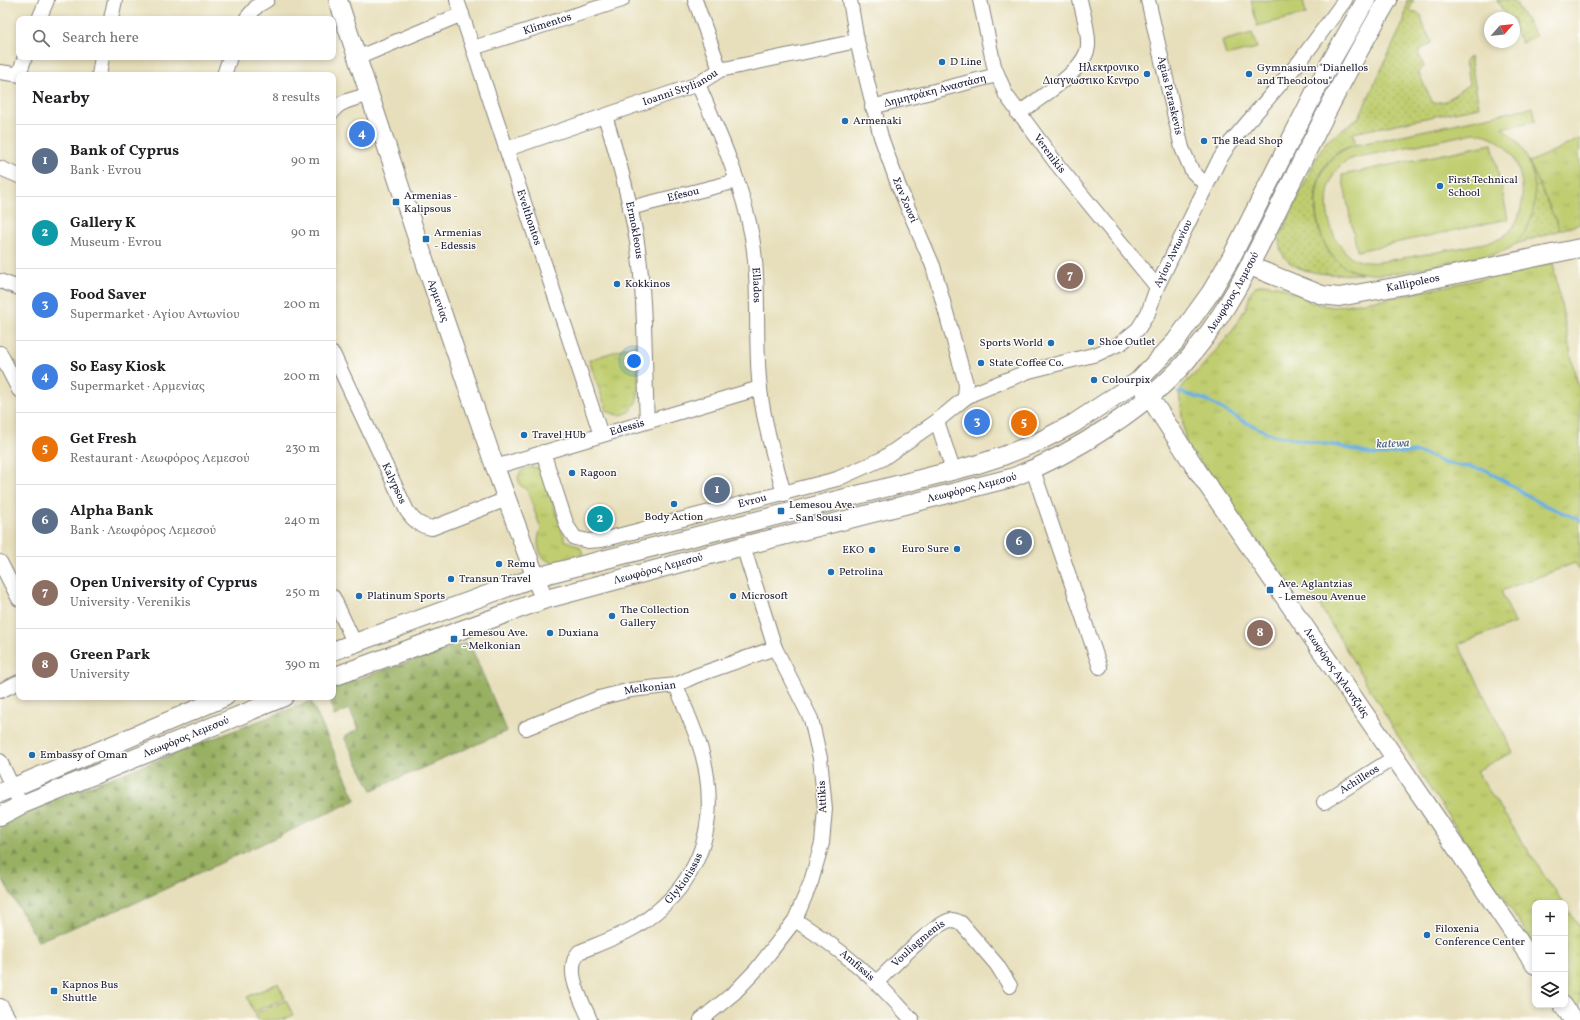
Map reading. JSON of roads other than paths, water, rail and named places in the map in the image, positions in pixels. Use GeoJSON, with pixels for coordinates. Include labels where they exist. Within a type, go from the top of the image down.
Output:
{"type":"FeatureCollection","features":[{"type":"Feature","properties":{"kind":"main road","name":"Αρμενίας"},"geometry":{"type":"LineString","coordinates":[[338,0],[368,94],[495,467],[536,577],[543,600]]}},
{"type":"Feature","properties":{"kind":"main road","name":"Λεωφόρος Λεμεσού"},"geometry":{"type":"LineString","coordinates":[[336,650],[536,577],[1003,456],[1038,442],[1073,424],[1138,381],[1176,342],[1211,292],[1232,256],[1329,64],[1366,0]]}},
{"type":"Feature","properties":{"kind":"main road","name":"Λεωφόρος Λεμεσού"},"geometry":{"type":"LineString","coordinates":[[336,676],[543,600],[743,546],[1010,478],[1033,470],[1085,442],[1151,397],[1193,354],[1226,306],[1250,266],[1318,129],[1388,0]]}},
{"type":"Feature","properties":{"kind":"main road","name":"Kallipoleos"},"geometry":{"type":"LineString","coordinates":[[1250,266],[1322,295],[1340,297],[1400,286],[1580,248]]}},
{"type":"Feature","properties":{"kind":"main road","name":"Λεωφόρος Αγλαντζιάς"},"geometry":{"type":"LineString","coordinates":[[1138,381],[1151,397],[1197,470],[1395,757],[1532,961]]}},
{"type":"Feature","properties":{"kind":"main road","name":"Λεωφόρος Λεμεσού"},"geometry":{"type":"LineString","coordinates":[[7,790],[218,700]]}},
{"type":"Feature","properties":{"kind":"main road","name":"Λεωφόρος Λεμεσού"},"geometry":{"type":"LineString","coordinates":[[0,816],[21,805],[277,700]]}},
{"type":"Feature","properties":{"kind":"main road"},"geometry":{"type":"LineString","coordinates":[[0,1008],[6,1020]]}},
{"type":"Feature","properties":{"kind":"main road"},"geometry":{"type":"LineString","coordinates":[[1564,1008],[1573,1020]]}},
{"type":"Feature","properties":{"kind":"street"},"geometry":{"type":"LineString","coordinates":[[41,16],[47,0]]}},
{"type":"Feature","properties":{"kind":"street"},"geometry":{"type":"LineString","coordinates":[[112,16],[115,0]]}},
{"type":"Feature","properties":{"kind":"street"},"geometry":{"type":"LineString","coordinates":[[249,16],[257,6],[267,0]]}},
{"type":"Feature","properties":{"kind":"street","name":"Evelthontos"},"geometry":{"type":"LineString","coordinates":[[457,0],[601,435]]}},
{"type":"Feature","properties":{"kind":"street","name":"Klimentos"},"geometry":{"type":"LineString","coordinates":[[473,48],[622,0]]}},
{"type":"Feature","properties":{"kind":"street"},"geometry":{"type":"LineString","coordinates":[[695,0],[720,70]]}},
{"type":"Feature","properties":{"kind":"street","name":"Σαν Σουσί"},"geometry":{"type":"LineString","coordinates":[[850,0],[857,41],[872,107],[899,187],[933,266],[966,384],[965,398]]}},
{"type":"Feature","properties":{"kind":"street","name":"Verenikis"},"geometry":{"type":"LineString","coordinates":[[980,0],[997,75],[1006,95],[1018,114],[1094,211],[1157,287]]}},
{"type":"Feature","properties":{"kind":"street"},"geometry":{"type":"LineString","coordinates":[[1018,114],[1066,78],[1086,54],[1088,39],[1080,0]]}},
{"type":"Feature","properties":{"kind":"street","name":"Agias Paraskevis"},"geometry":{"type":"LineString","coordinates":[[1148,0],[1182,148],[1192,171],[1206,185]]}},
{"type":"Feature","properties":{"kind":"street","name":"Αγίου Αντωνίου"},"geometry":{"type":"LineString","coordinates":[[937,421],[965,398],[1029,371],[1097,354],[1122,343],[1138,329],[1148,313],[1157,287],[1206,185],[1230,143],[1300,61],[1345,0]]}},
{"type":"Feature","properties":{"kind":"street"},"geometry":{"type":"LineString","coordinates":[[357,58],[462,14]]}},
{"type":"Feature","properties":{"kind":"street","name":"Ioanni Stylianou"},"geometry":{"type":"LineString","coordinates":[[507,149],[698,84],[720,70],[857,41]]}},
{"type":"Feature","properties":{"kind":"street"},"geometry":{"type":"LineString","coordinates":[[21,72],[24,60]]}},
{"type":"Feature","properties":{"kind":"street"},"geometry":{"type":"LineString","coordinates":[[100,72],[102,60]]}},
{"type":"Feature","properties":{"kind":"street"},"geometry":{"type":"LineString","coordinates":[[225,72],[229,60]]}},
{"type":"Feature","properties":{"kind":"street"},"geometry":{"type":"LineString","coordinates":[[0,72],[16,74]]}},
{"type":"Feature","properties":{"kind":"street","name":"Δημητράκη Αναστάση"},"geometry":{"type":"LineString","coordinates":[[872,107],[997,75]]}},
{"type":"Feature","properties":{"kind":"street","name":"Ellados"},"geometry":{"type":"LineString","coordinates":[[698,84],[737,182],[746,210],[755,259],[758,286],[757,347],[760,388],[766,424],[784,494]]}},
{"type":"Feature","properties":{"kind":"street"},"geometry":{"type":"LineString","coordinates":[[336,108],[368,94]]}},
{"type":"Feature","properties":{"kind":"street","name":"Ermokleous"},"geometry":{"type":"LineString","coordinates":[[605,116],[618,158],[637,242],[642,287],[647,421]]}},
{"type":"Feature","properties":{"kind":"street"},"geometry":{"type":"LineString","coordinates":[[0,168],[16,175]]}},
{"type":"Feature","properties":{"kind":"street","name":"Efesou"},"geometry":{"type":"LineString","coordinates":[[630,208],[737,182]]}},
{"type":"Feature","properties":{"kind":"street"},"geometry":{"type":"LineString","coordinates":[[0,281],[16,287]]}},
{"type":"Feature","properties":{"kind":"street"},"geometry":{"type":"LineString","coordinates":[[0,353],[16,384]]}},
{"type":"Feature","properties":{"kind":"street","name":"Kalypsos"},"geometry":{"type":"LineString","coordinates":[[336,360],[407,511],[413,520],[422,526],[432,528],[507,499]]}},
{"type":"Feature","properties":{"kind":"street","name":"Edessis"},"geometry":{"type":"LineString","coordinates":[[495,467],[760,388]]}},
{"type":"Feature","properties":{"kind":"street"},"geometry":{"type":"LineString","coordinates":[[937,421],[953,470]]}},
{"type":"Feature","properties":{"kind":"street","name":"Evrou"},"geometry":{"type":"LineString","coordinates":[[543,452],[567,526],[575,538],[588,541],[602,540],[784,494],[837,479],[866,468],[882,459],[937,421]]}},
{"type":"Feature","properties":{"kind":"street"},"geometry":{"type":"LineString","coordinates":[[1033,470],[1100,666]]}},
{"type":"Feature","properties":{"kind":"street","name":"Attikis"},"geometry":{"type":"LineString","coordinates":[[701,1020],[735,992],[757,969],[795,920],[811,882],[822,843],[825,809],[820,758],[811,719],[775,648],[743,546]]}},
{"type":"Feature","properties":{"kind":"street"},"geometry":{"type":"LineString","coordinates":[[0,562],[16,593]]}},
{"type":"Feature","properties":{"kind":"street"},"geometry":{"type":"LineString","coordinates":[[336,603],[354,642]]}},
{"type":"Feature","properties":{"kind":"street","name":"Melkonian"},"geometry":{"type":"LineString","coordinates":[[526,728],[599,698],[630,690],[676,685],[695,676],[775,648]]}},
{"type":"Feature","properties":{"kind":"street"},"geometry":{"type":"LineString","coordinates":[[0,691],[16,683]]}},
{"type":"Feature","properties":{"kind":"street","name":"Glykiotissas"},"geometry":{"type":"LineString","coordinates":[[590,1020],[576,984],[572,969],[573,958],[579,952],[636,926],[664,906],[683,885],[698,862],[706,831],[709,806],[707,776],[699,746],[676,685]]}},
{"type":"Feature","properties":{"kind":"street","name":"Achilleos"},"geometry":{"type":"LineString","coordinates":[[1324,802],[1395,757]]}},
{"type":"Feature","properties":{"kind":"street"},"geometry":{"type":"LineString","coordinates":[[0,760],[7,790],[21,805]]}},
{"type":"Feature","properties":{"kind":"street","name":"Amfissis"},"geometry":{"type":"LineString","coordinates":[[795,920],[833,944],[876,983],[912,1020]]}},
{"type":"Feature","properties":{"kind":"street","name":"Vouliagmenis"},"geometry":{"type":"LineString","coordinates":[[876,983],[930,932],[942,924],[952,920],[961,923],[997,965],[1010,986]]}},
{"type":"Feature","properties":{"kind":"waterway","name":"katewa"},"geometry":{"type":"LineString","coordinates":[[1179,392],[1206,400],[1243,421],[1273,435],[1338,446],[1374,455],[1414,452],[1427,455],[1444,463],[1486,470],[1540,503],[1580,520]]}},
{"type":"Feature","properties":{"kind":"place","name":"D Line"},"geometry":{"type":"Point","coordinates":[942,62]}},
{"type":"Feature","properties":{"kind":"place","name":"Ηλεκτρονικο Διαγνωστικο Κεντρο"},"geometry":{"type":"Point","coordinates":[1147,74]}},
{"type":"Feature","properties":{"kind":"place","name":"Gymnasium \"Dianellos and Theodotou\""},"geometry":{"type":"Point","coordinates":[1249,74]}},
{"type":"Feature","properties":{"kind":"place","name":"Armenaki"},"geometry":{"type":"Point","coordinates":[845,121]}},
{"type":"Feature","properties":{"kind":"place","name":"So Easy Kiosk"},"geometry":{"type":"Point","coordinates":[362,134]}},
{"type":"Feature","properties":{"kind":"place","name":"The Bead Shop"},"geometry":{"type":"Point","coordinates":[1204,141]}},
{"type":"Feature","properties":{"kind":"place","name":"First Technical School"},"geometry":{"type":"Point","coordinates":[1440,186]}},
{"type":"Feature","properties":{"kind":"place","name":"Armenias - Kalipsous"},"geometry":{"type":"Point","coordinates":[396,202]}},
{"type":"Feature","properties":{"kind":"place","name":"Armenias - Edessis"},"geometry":{"type":"Point","coordinates":[426,239]}},
{"type":"Feature","properties":{"kind":"place","name":"Open University of Cyprus"},"geometry":{"type":"Point","coordinates":[1070,276]}},
{"type":"Feature","properties":{"kind":"place","name":"Kokkinos"},"geometry":{"type":"Point","coordinates":[617,284]}},
{"type":"Feature","properties":{"kind":"place","name":"Shoe Outlet"},"geometry":{"type":"Point","coordinates":[1091,342]}},
{"type":"Feature","properties":{"kind":"place","name":"Sports World"},"geometry":{"type":"Point","coordinates":[1051,343]}},
{"type":"Feature","properties":{"kind":"place","name":"State Coffee Co."},"geometry":{"type":"Point","coordinates":[981,363]}},
{"type":"Feature","properties":{"kind":"place","name":"Colourpix"},"geometry":{"type":"Point","coordinates":[1094,380]}},
{"type":"Feature","properties":{"kind":"place","name":"Food Saver"},"geometry":{"type":"Point","coordinates":[977,422]}},
{"type":"Feature","properties":{"kind":"place","name":"Get Fresh"},"geometry":{"type":"Point","coordinates":[1024,423]}},
{"type":"Feature","properties":{"kind":"place","name":"Travel HUb"},"geometry":{"type":"Point","coordinates":[524,435]}},
{"type":"Feature","properties":{"kind":"place","name":"Ragoon"},"geometry":{"type":"Point","coordinates":[572,473]}},
{"type":"Feature","properties":{"kind":"place","name":"Bank of Cyprus"},"geometry":{"type":"Point","coordinates":[717,490]}},
{"type":"Feature","properties":{"kind":"place","name":"Body Action"},"geometry":{"type":"Point","coordinates":[674,504]}},
{"type":"Feature","properties":{"kind":"place","name":"Lemesou Ave. - San Sousi"},"geometry":{"type":"Point","coordinates":[781,511]}},
{"type":"Feature","properties":{"kind":"place","name":"Gallery K"},"geometry":{"type":"Point","coordinates":[600,519]}},
{"type":"Feature","properties":{"kind":"place","name":"Alpha Bank"},"geometry":{"type":"Point","coordinates":[1019,542]}},
{"type":"Feature","properties":{"kind":"place","name":"Euro Sure"},"geometry":{"type":"Point","coordinates":[957,549]}},
{"type":"Feature","properties":{"kind":"place","name":"EKO"},"geometry":{"type":"Point","coordinates":[872,550]}},
{"type":"Feature","properties":{"kind":"place","name":"Remu"},"geometry":{"type":"Point","coordinates":[499,564]}},
{"type":"Feature","properties":{"kind":"place","name":"Petrolina"},"geometry":{"type":"Point","coordinates":[831,572]}},
{"type":"Feature","properties":{"kind":"place","name":"Transun Travel"},"geometry":{"type":"Point","coordinates":[451,579]}},
{"type":"Feature","properties":{"kind":"place","name":"Ave. Aglantzias - Lemesou Avenue"},"geometry":{"type":"Point","coordinates":[1270,590]}},
{"type":"Feature","properties":{"kind":"place","name":"Platinum Sports"},"geometry":{"type":"Point","coordinates":[359,596]}},
{"type":"Feature","properties":{"kind":"place","name":"Microsoft"},"geometry":{"type":"Point","coordinates":[733,596]}},
{"type":"Feature","properties":{"kind":"place","name":"The Collection Gallery"},"geometry":{"type":"Point","coordinates":[612,616]}},
{"type":"Feature","properties":{"kind":"place","name":"Duxiana"},"geometry":{"type":"Point","coordinates":[550,633]}},
{"type":"Feature","properties":{"kind":"place","name":"Green Park"},"geometry":{"type":"Point","coordinates":[1260,633]}},
{"type":"Feature","properties":{"kind":"place","name":"Lemesou Ave. - Melkonian"},"geometry":{"type":"Point","coordinates":[454,639]}},
{"type":"Feature","properties":{"kind":"place","name":"Embassy of Oman"},"geometry":{"type":"Point","coordinates":[32,755]}},
{"type":"Feature","properties":{"kind":"place","name":"Filoxenia Conference Center"},"geometry":{"type":"Point","coordinates":[1427,935]}},
{"type":"Feature","properties":{"kind":"place","name":"Kapnos Bus Shuttle"},"geometry":{"type":"Point","coordinates":[54,991]}}]}
